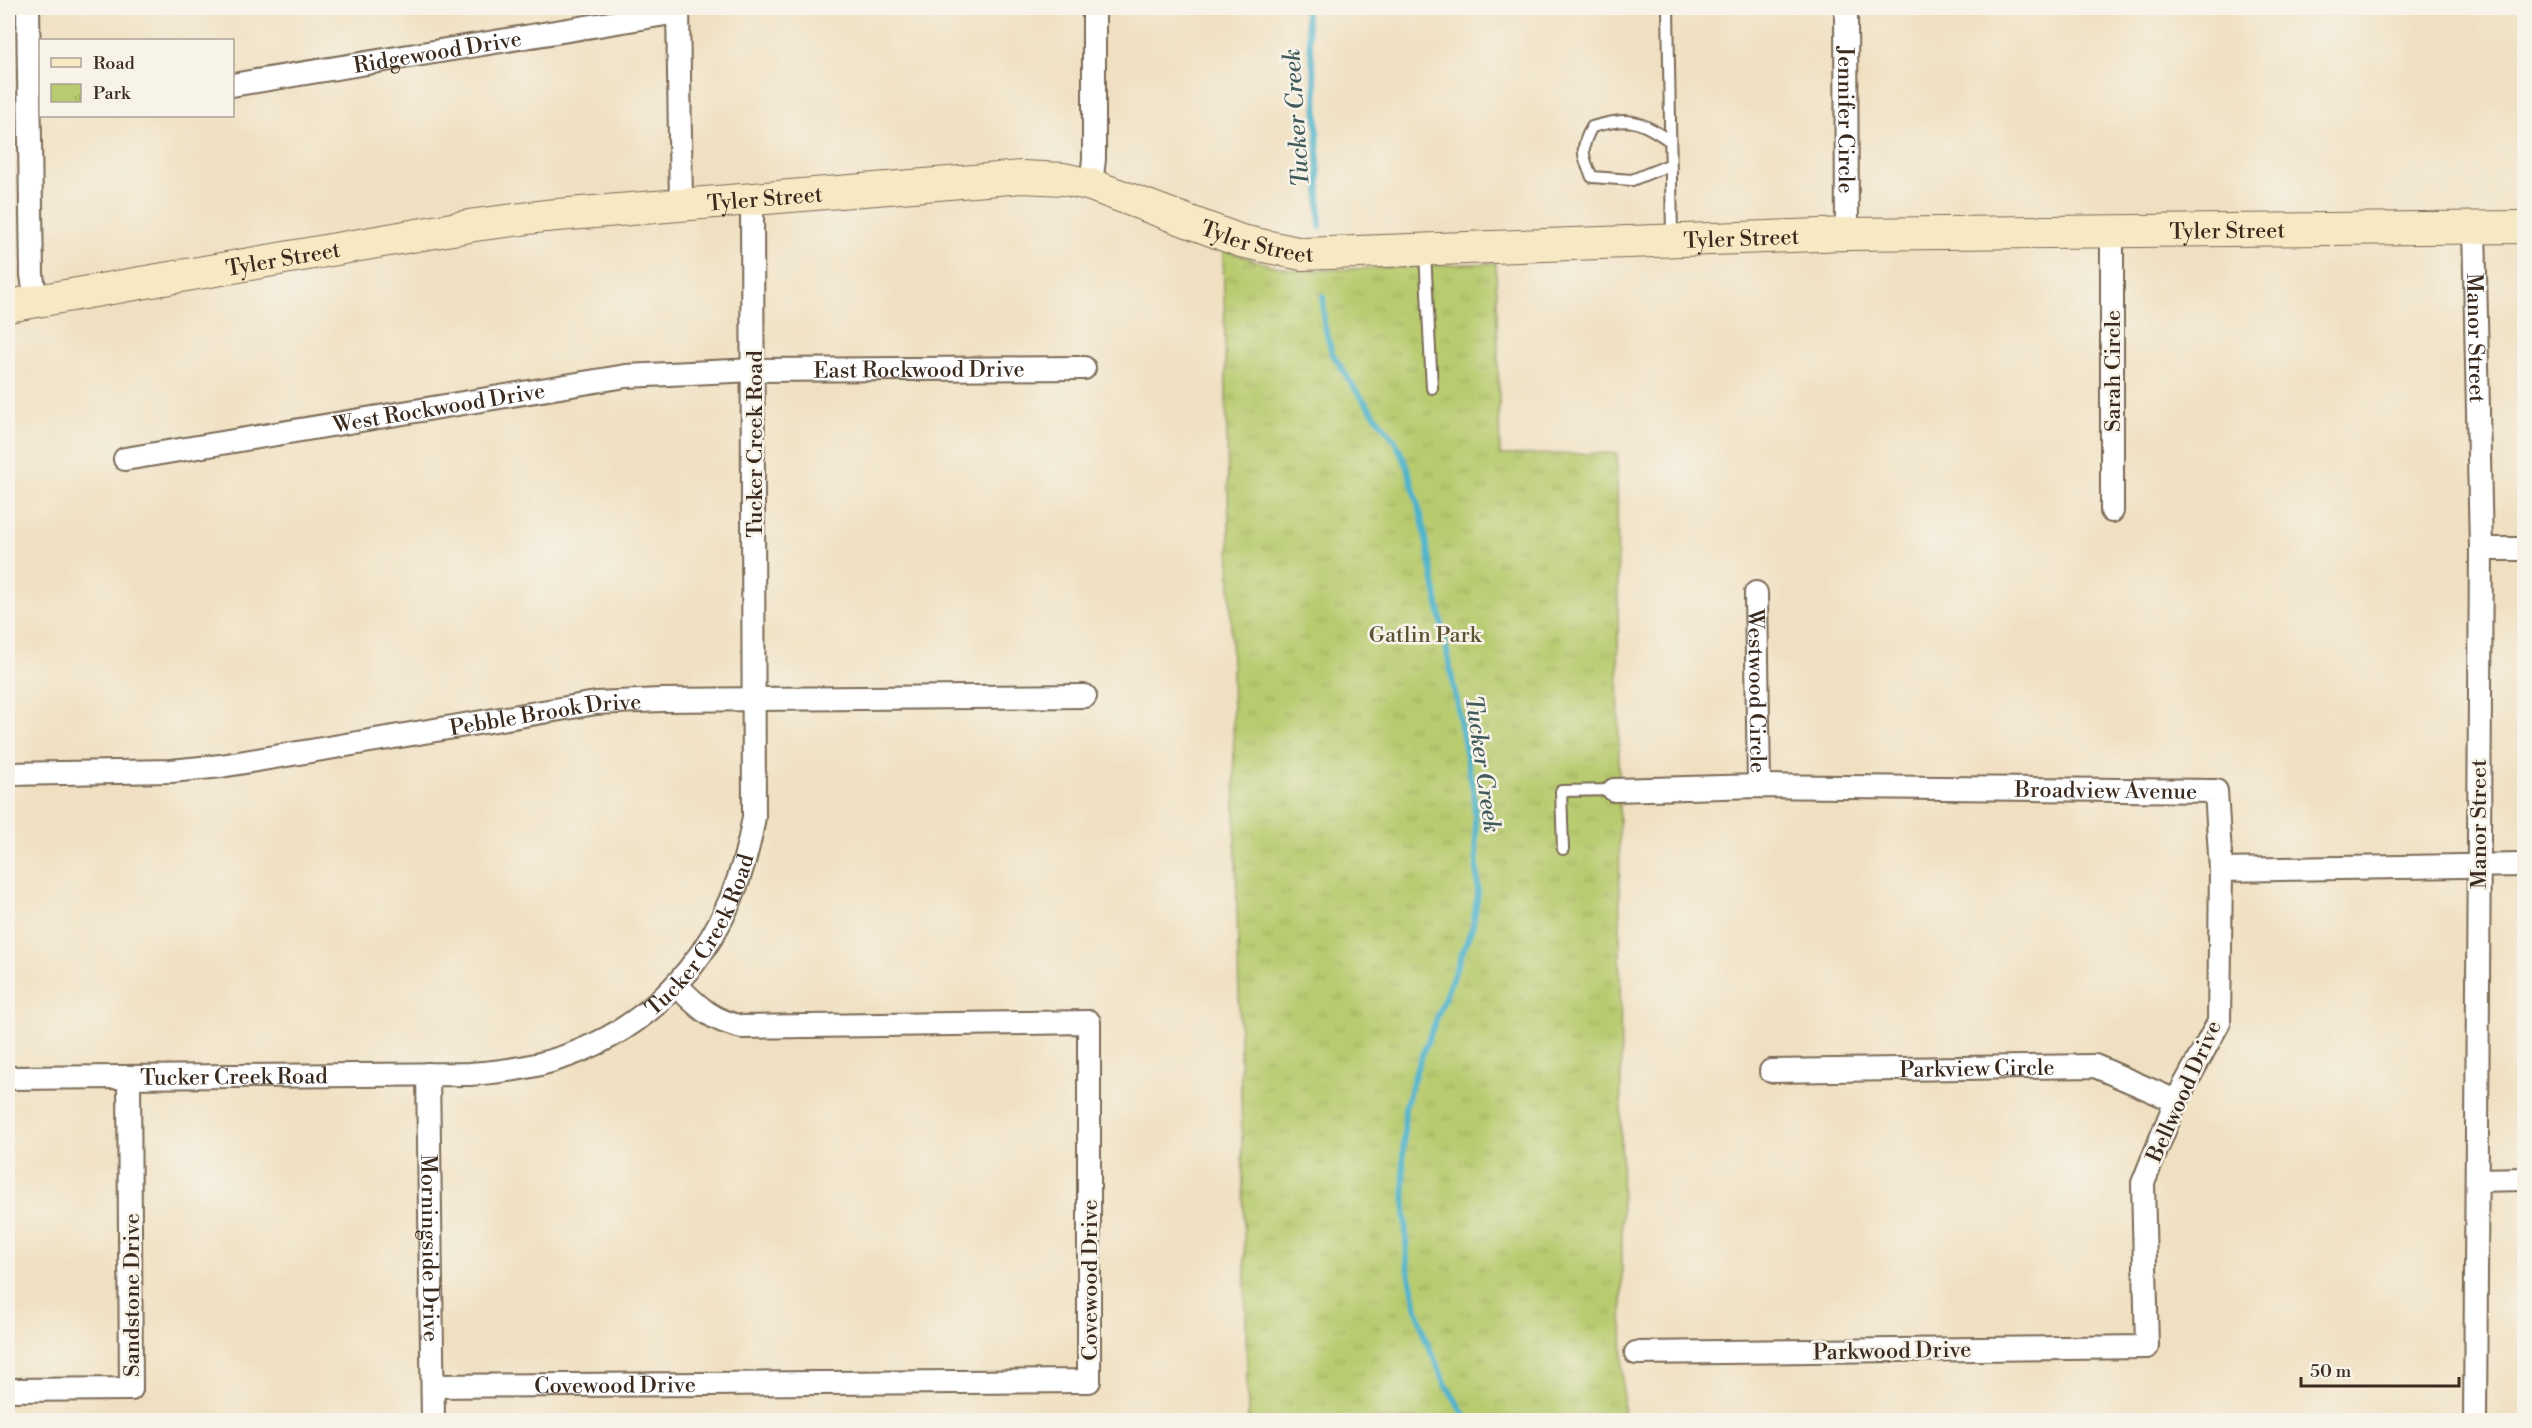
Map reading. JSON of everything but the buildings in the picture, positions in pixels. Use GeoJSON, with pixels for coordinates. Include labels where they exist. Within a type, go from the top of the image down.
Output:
{"type":"FeatureCollection","features":[{"type":"Feature","properties":{"kind":"street"},"geometry":{"type":"LineString","coordinates":[[28,8],[39,108]]}},
{"type":"Feature","properties":{"kind":"street"},"geometry":{"type":"LineString","coordinates":[[1091,184],[1095,137],[1094,8]]}},
{"type":"Feature","properties":{"kind":"street","name":"Jennifer Circle"},"geometry":{"type":"LineString","coordinates":[[1846,8],[1847,234]]}},
{"type":"Feature","properties":{"kind":"street"},"geometry":{"type":"LineString","coordinates":[[678,10],[681,204]]}},
{"type":"Feature","properties":{"kind":"street","name":"Ridgewood Drive"},"geometry":{"type":"LineString","coordinates":[[234,85],[678,10]]}},
{"type":"Feature","properties":{"kind":"street"},"geometry":{"type":"LineString","coordinates":[[22,304],[32,275],[40,117]]}},
{"type":"Feature","properties":{"kind":"street","name":"Tyler Street"},"geometry":{"type":"LineString","coordinates":[[22,304],[475,225],[557,214],[1022,177],[1064,179],[1091,184],[1241,241],[1302,254],[1847,234],[2524,227]]}},
{"type":"Feature","properties":{"kind":"street","name":"Tucker Creek Road"},"geometry":{"type":"LineString","coordinates":[[8,1078],[428,1074],[511,1070],[551,1061],[590,1046],[629,1025],[676,985],[700,957],[737,888],[749,850],[754,817],[752,199]]}},
{"type":"Feature","properties":{"kind":"street","name":"Manor Street"},"geometry":{"type":"LineString","coordinates":[[2474,228],[2481,549],[2475,1420]]}},
{"type":"Feature","properties":{"kind":"street","name":"Sarah Circle"},"geometry":{"type":"LineString","coordinates":[[2112,231],[2112,511]]}},
{"type":"Feature","properties":{"kind":"street","name":"East Rockwood Drive"},"geometry":{"type":"LineString","coordinates":[[754,370],[1084,368]]}},
{"type":"Feature","properties":{"kind":"street","name":"West Rockwood Drive"},"geometry":{"type":"LineString","coordinates":[[125,459],[574,383],[627,376],[754,370]]}},
{"type":"Feature","properties":{"kind":"street"},"geometry":{"type":"LineString","coordinates":[[2481,549],[2524,549]]}},
{"type":"Feature","properties":{"kind":"street","name":"Westwood Circle"},"geometry":{"type":"LineString","coordinates":[[1756,593],[1759,786]]}},
{"type":"Feature","properties":{"kind":"street","name":"Pebble Brook Drive"},"geometry":{"type":"LineString","coordinates":[[8,774],[171,771],[201,768],[596,703],[661,700],[1085,696]]}},
{"type":"Feature","properties":{"kind":"street","name":"Broadview Avenue"},"geometry":{"type":"LineString","coordinates":[[1614,790],[1759,786],[2216,790],[2220,870]]}},
{"type":"Feature","properties":{"kind":"street"},"geometry":{"type":"LineString","coordinates":[[2220,870],[2524,865]]}},
{"type":"Feature","properties":{"kind":"street","name":"Bellwood Drive"},"geometry":{"type":"LineString","coordinates":[[2147,1347],[2143,1183],[2176,1101],[2219,1022],[2220,870]]}},
{"type":"Feature","properties":{"kind":"street","name":"Covewood Drive"},"geometry":{"type":"LineString","coordinates":[[433,1386],[1089,1381],[1089,1022],[742,1027],[723,1023],[706,1015],[676,985]]}},
{"type":"Feature","properties":{"kind":"street","name":"Parkview Circle"},"geometry":{"type":"LineString","coordinates":[[1771,1071],[2095,1066],[2176,1101]]}},
{"type":"Feature","properties":{"kind":"street","name":"Morningside Drive"},"geometry":{"type":"LineString","coordinates":[[428,1074],[433,1420]]}},
{"type":"Feature","properties":{"kind":"street","name":"Sandstone Drive"},"geometry":{"type":"LineString","coordinates":[[8,1390],[131,1389],[129,1077]]}},
{"type":"Feature","properties":{"kind":"street"},"geometry":{"type":"LineString","coordinates":[[2477,1180],[2524,1179]]}},
{"type":"Feature","properties":{"kind":"street","name":"Parkwood Drive"},"geometry":{"type":"LineString","coordinates":[[1636,1353],[2147,1347]]}},
{"type":"Feature","properties":{"kind":"lane"},"geometry":{"type":"LineString","coordinates":[[1668,8],[1672,240]]}},
{"type":"Feature","properties":{"kind":"lane"},"geometry":{"type":"LineString","coordinates":[[1669,165],[1632,180],[1592,177],[1584,159],[1584,141],[1592,127],[1618,119],[1645,124],[1670,141]]}},
{"type":"Feature","properties":{"kind":"lane"},"geometry":{"type":"LineString","coordinates":[[1425,250],[1432,388]]}},
{"type":"Feature","properties":{"kind":"lane"},"geometry":{"type":"LineString","coordinates":[[1563,849],[1561,791],[1614,790]]}},
{"type":"Feature","properties":{"kind":"green space","name":"Gatlin Park"},"geometry":{"type":"Polygon","coordinates":[[[1223,250],[1270,265],[1300,271],[1496,263],[1500,455],[1617,453],[1623,1420],[1248,1420],[1223,250]]]}},
{"type":"Feature","properties":{"kind":"waterway","name":"Tucker Creek"},"geometry":{"type":"LineString","coordinates":[[1305,8],[1316,90],[1320,227]]}},
{"type":"Feature","properties":{"kind":"waterway","name":"Tucker Creek"},"geometry":{"type":"LineString","coordinates":[[1323,296],[1324,324],[1332,353],[1354,388],[1395,441],[1407,466],[1422,519],[1474,795],[1478,893],[1473,925],[1416,1071],[1405,1108],[1403,1157],[1407,1262],[1415,1301],[1425,1338],[1446,1385],[1468,1420]]}}]}
